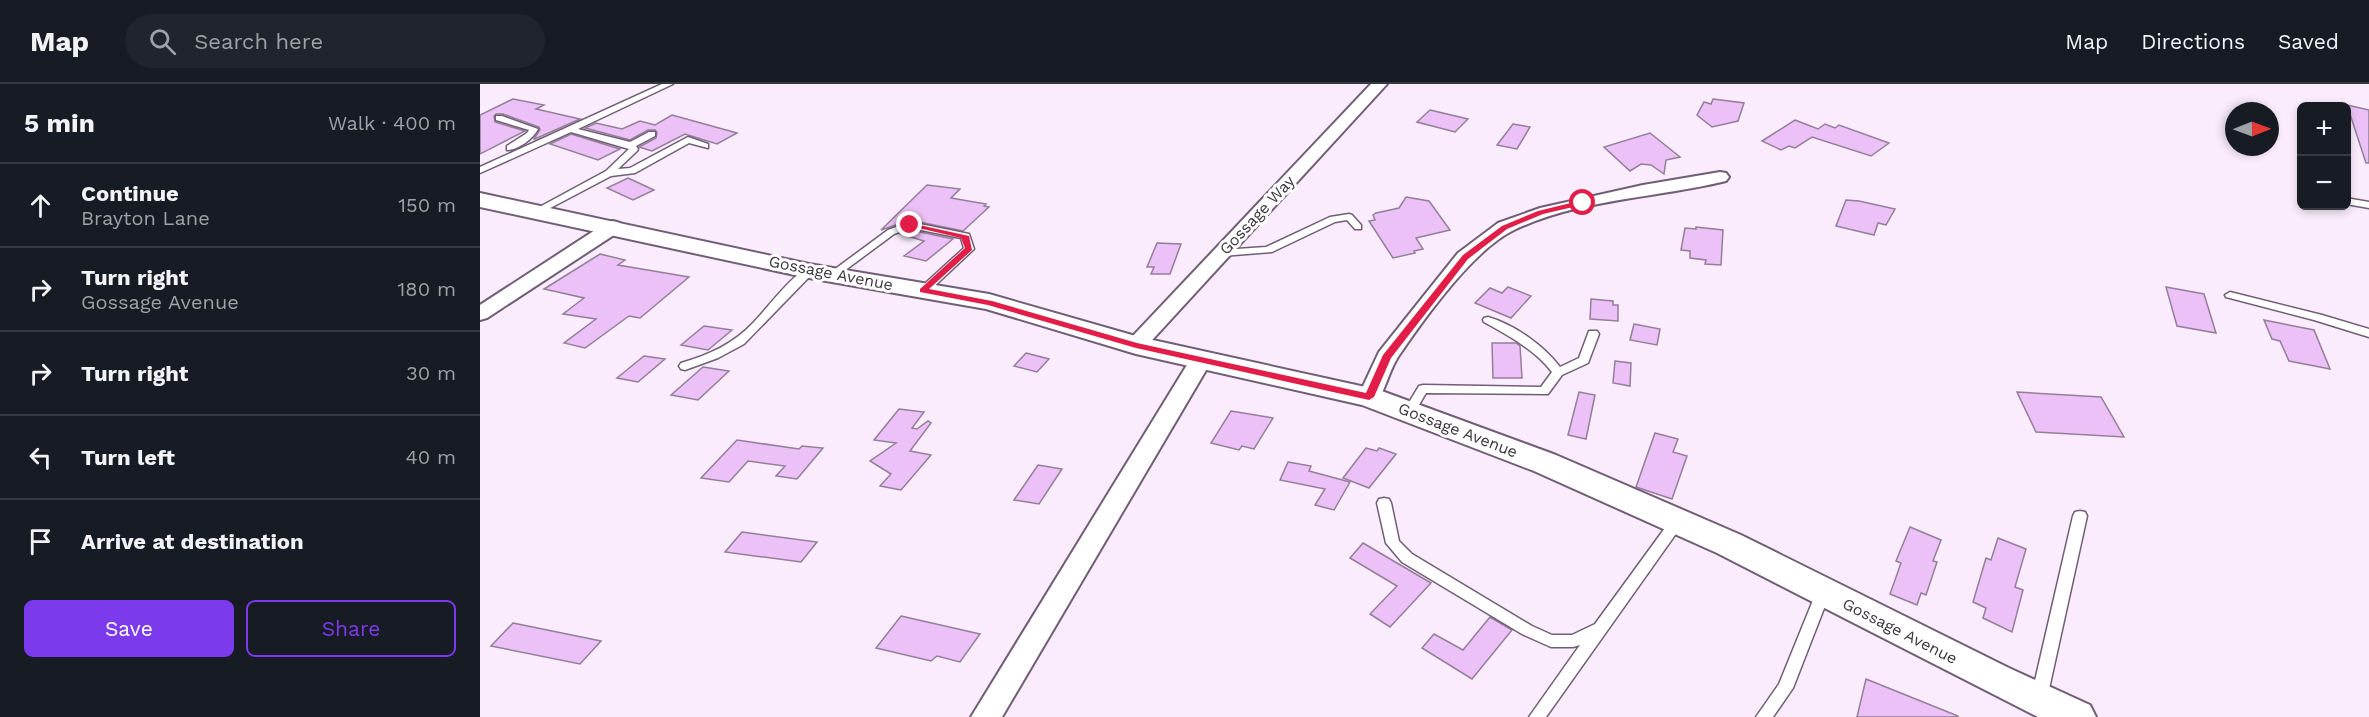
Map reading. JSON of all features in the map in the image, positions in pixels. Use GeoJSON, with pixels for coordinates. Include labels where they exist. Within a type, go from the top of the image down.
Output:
{"type":"FeatureCollection","features":[{"type":"Feature","properties":{"kind":"street","name":"Gossage Way"},"geometry":{"type":"LineString","coordinates":[[1136,345],[1379,84]]}},
{"type":"Feature","properties":{"kind":"street"},"geometry":{"type":"LineString","coordinates":[[1369,397],[1387,357],[1429,302],[1466,257],[1504,227],[1551,210],[1643,190],[1720,177]]}},
{"type":"Feature","properties":{"kind":"street","name":"Gossage Avenue"},"geometry":{"type":"LineString","coordinates":[[480,200],[821,273],[989,302],[1136,345],[1369,397],[1545,463],[1729,544],[2077,717]]}},
{"type":"Feature","properties":{"kind":"street"},"geometry":{"type":"LineString","coordinates":[[480,314],[613,227]]}},
{"type":"Feature","properties":{"kind":"street"},"geometry":{"type":"LineString","coordinates":[[986,717],[1201,360]]}},
{"type":"Feature","properties":{"kind":"lane"},"geometry":{"type":"LineString","coordinates":[[480,170],[669,84]]}},
{"type":"Feature","properties":{"kind":"lane"},"geometry":{"type":"LineString","coordinates":[[480,163],[519,144],[531,135],[534,129],[500,118]]}},
{"type":"Feature","properties":{"kind":"lane"},"geometry":{"type":"LineString","coordinates":[[569,129],[631,145],[652,134]]}},
{"type":"Feature","properties":{"kind":"lane"},"geometry":{"type":"LineString","coordinates":[[609,173],[632,171],[688,140],[705,146]]}},
{"type":"Feature","properties":{"kind":"lane"},"geometry":{"type":"LineString","coordinates":[[537,212],[609,173],[634,149],[631,145]]}},
{"type":"Feature","properties":{"kind":"lane"},"geometry":{"type":"LineString","coordinates":[[2351,202],[2369,205]]}},
{"type":"Feature","properties":{"kind":"lane"},"geometry":{"type":"LineString","coordinates":[[1222,253],[1276,247],[1333,219],[1349,217],[1358,226]]}},
{"type":"Feature","properties":{"kind":"lane"},"geometry":{"type":"LineString","coordinates":[[686,366],[716,355],[741,340],[794,283],[821,273],[891,232],[910,225],[965,236],[969,249],[923,291]]}},
{"type":"Feature","properties":{"kind":"lane"},"geometry":{"type":"LineString","coordinates":[[2230,295],[2318,317],[2369,333]]}},
{"type":"Feature","properties":{"kind":"lane"},"geometry":{"type":"LineString","coordinates":[[1488,320],[1521,338],[1548,358],[1558,372]]}},
{"type":"Feature","properties":{"kind":"lane"},"geometry":{"type":"LineString","coordinates":[[1409,412],[1423,389],[1544,391],[1558,372],[1584,360],[1593,334]]}},
{"type":"Feature","properties":{"kind":"lane"},"geometry":{"type":"LineString","coordinates":[[1384,503],[1393,543],[1407,558],[1527,630],[1551,641],[1573,641],[1600,629]]}},
{"type":"Feature","properties":{"kind":"lane"},"geometry":{"type":"LineString","coordinates":[[2039,699],[2080,516]]}},
{"type":"Feature","properties":{"kind":"lane"},"geometry":{"type":"LineString","coordinates":[[1537,717],[1678,521]]}},
{"type":"Feature","properties":{"kind":"lane"},"geometry":{"type":"LineString","coordinates":[[1764,717],[1785,688],[1823,592]]}},
{"type":"Feature","properties":{"kind":"building"},"geometry":{"type":"Polygon","coordinates":[[[513,99],[544,105],[536,109],[580,119],[534,139],[540,130],[539,127],[503,114],[496,114],[495,122],[525,131],[480,154],[480,115],[513,99]]]}},
{"type":"Feature","properties":{"kind":"building"},"geometry":{"type":"Polygon","coordinates":[[[1713,99],[1744,103],[1738,121],[1712,127],[1697,115],[1704,102],[1711,104],[1713,99]]]}},
{"type":"Feature","properties":{"kind":"building"},"geometry":{"type":"Polygon","coordinates":[[[2351,106],[2369,110],[2369,163],[2366,163],[2351,117],[2351,106]]]}},
{"type":"Feature","properties":{"kind":"building"},"geometry":{"type":"Polygon","coordinates":[[[1430,110],[1468,119],[1455,132],[1417,122],[1430,110]]]}},
{"type":"Feature","properties":{"kind":"building"},"geometry":{"type":"Polygon","coordinates":[[[672,115],[737,133],[717,144],[685,134],[652,151],[639,147],[656,138],[655,130],[648,130],[630,140],[585,128],[596,123],[622,129],[640,121],[655,125],[672,115]]]}},
{"type":"Feature","properties":{"kind":"building"},"geometry":{"type":"Polygon","coordinates":[[[1795,120],[1818,129],[1825,124],[1835,128],[1839,125],[1889,143],[1871,156],[1812,137],[1795,148],[1789,146],[1781,150],[1762,141],[1795,120]]]}},
{"type":"Feature","properties":{"kind":"building"},"geometry":{"type":"Polygon","coordinates":[[[1513,124],[1530,127],[1517,149],[1497,145],[1513,124]]]}},
{"type":"Feature","properties":{"kind":"building"},"geometry":{"type":"Polygon","coordinates":[[[1650,133],[1680,157],[1666,160],[1664,174],[1651,165],[1641,164],[1630,171],[1604,147],[1650,133]]]}},
{"type":"Feature","properties":{"kind":"building"},"geometry":{"type":"Polygon","coordinates":[[[571,134],[620,149],[598,160],[550,144],[571,134]]]}},
{"type":"Feature","properties":{"kind":"building"},"geometry":{"type":"Polygon","coordinates":[[[628,178],[654,190],[633,200],[607,188],[628,178]]]}},
{"type":"Feature","properties":{"kind":"building"},"geometry":{"type":"Polygon","coordinates":[[[927,185],[960,189],[951,198],[986,204],[984,206],[989,207],[963,231],[910,220],[881,230],[927,185]]]}},
{"type":"Feature","properties":{"kind":"building"},"geometry":{"type":"Polygon","coordinates":[[[1406,197],[1429,201],[1450,230],[1416,238],[1423,249],[1393,258],[1369,221],[1375,220],[1373,215],[1376,213],[1399,208],[1406,197]]]}},
{"type":"Feature","properties":{"kind":"building"},"geometry":{"type":"Polygon","coordinates":[[[1846,200],[1895,209],[1886,225],[1878,223],[1874,235],[1836,226],[1846,200]]]}},
{"type":"Feature","properties":{"kind":"building"},"geometry":{"type":"Polygon","coordinates":[[[1696,227],[1723,230],[1721,265],[1705,264],[1706,260],[1690,258],[1690,251],[1681,250],[1685,228],[1696,229],[1696,227]]]}},
{"type":"Feature","properties":{"kind":"building"},"geometry":{"type":"Polygon","coordinates":[[[911,230],[953,239],[926,261],[904,256],[924,241],[901,234],[911,230]]]}},
{"type":"Feature","properties":{"kind":"building"},"geometry":{"type":"Polygon","coordinates":[[[1157,243],[1181,244],[1170,274],[1151,274],[1154,267],[1147,267],[1157,243]]]}},
{"type":"Feature","properties":{"kind":"building"},"geometry":{"type":"Polygon","coordinates":[[[600,254],[625,260],[618,265],[689,277],[640,318],[629,316],[585,348],[564,343],[596,319],[563,314],[584,298],[544,289],[600,254]]]}},
{"type":"Feature","properties":{"kind":"building"},"geometry":{"type":"Polygon","coordinates":[[[1508,287],[1531,296],[1511,318],[1475,303],[1490,288],[1502,293],[1508,287]]]}},
{"type":"Feature","properties":{"kind":"building"},"geometry":{"type":"Polygon","coordinates":[[[2166,287],[2204,294],[2216,333],[2177,326],[2166,287]]]}},
{"type":"Feature","properties":{"kind":"building"},"geometry":{"type":"Polygon","coordinates":[[[1591,299],[1613,301],[1613,305],[1618,305],[1618,321],[1590,319],[1591,299]]]}},
{"type":"Feature","properties":{"kind":"building"},"geometry":{"type":"Polygon","coordinates":[[[2264,320],[2314,330],[2330,369],[2289,361],[2280,341],[2272,339],[2264,320]]]}},
{"type":"Feature","properties":{"kind":"building"},"geometry":{"type":"Polygon","coordinates":[[[1634,324],[1660,329],[1657,345],[1630,340],[1634,324]]]}},
{"type":"Feature","properties":{"kind":"building"},"geometry":{"type":"Polygon","coordinates":[[[704,326],[732,330],[708,350],[681,345],[704,326]]]}},
{"type":"Feature","properties":{"kind":"building"},"geometry":{"type":"Polygon","coordinates":[[[1492,343],[1516,343],[1520,346],[1522,378],[1493,378],[1492,343]]]}},
{"type":"Feature","properties":{"kind":"building"},"geometry":{"type":"Polygon","coordinates":[[[1026,353],[1049,359],[1037,372],[1014,366],[1026,353]]]}},
{"type":"Feature","properties":{"kind":"building"},"geometry":{"type":"Polygon","coordinates":[[[644,356],[665,359],[638,382],[617,378],[644,356]]]}},
{"type":"Feature","properties":{"kind":"building"},"geometry":{"type":"Polygon","coordinates":[[[1615,361],[1631,363],[1630,386],[1613,383],[1615,361]]]}},
{"type":"Feature","properties":{"kind":"building"},"geometry":{"type":"Polygon","coordinates":[[[703,367],[729,371],[698,400],[671,395],[703,367]]]}},
{"type":"Feature","properties":{"kind":"building"},"geometry":{"type":"Polygon","coordinates":[[[1579,392],[1595,395],[1586,439],[1568,435],[1579,392]]]}},
{"type":"Feature","properties":{"kind":"building"},"geometry":{"type":"Polygon","coordinates":[[[2017,392],[2101,397],[2124,437],[2036,432],[2017,392]]]}},
{"type":"Feature","properties":{"kind":"building"},"geometry":{"type":"Polygon","coordinates":[[[899,409],[924,412],[912,428],[917,429],[928,421],[931,423],[910,451],[931,455],[901,490],[880,486],[891,474],[870,461],[896,443],[874,440],[899,409]]]}},
{"type":"Feature","properties":{"kind":"building"},"geometry":{"type":"Polygon","coordinates":[[[1231,411],[1273,418],[1254,449],[1242,446],[1239,450],[1211,443],[1231,411]]]}},
{"type":"Feature","properties":{"kind":"building"},"geometry":{"type":"Polygon","coordinates":[[[1655,433],[1678,439],[1673,452],[1687,456],[1672,499],[1636,487],[1655,433]]]}},
{"type":"Feature","properties":{"kind":"building"},"geometry":{"type":"Polygon","coordinates":[[[737,440],[799,449],[802,446],[823,448],[797,479],[776,476],[785,466],[748,461],[729,482],[701,478],[737,440]]]}},
{"type":"Feature","properties":{"kind":"building"},"geometry":{"type":"Polygon","coordinates":[[[1366,448],[1377,451],[1379,448],[1396,454],[1369,488],[1343,478],[1366,448]]]}},
{"type":"Feature","properties":{"kind":"building"},"geometry":{"type":"Polygon","coordinates":[[[1288,462],[1311,466],[1309,471],[1350,482],[1334,510],[1315,505],[1325,489],[1280,480],[1288,462]]]}},
{"type":"Feature","properties":{"kind":"building"},"geometry":{"type":"Polygon","coordinates":[[[1038,465],[1062,469],[1039,504],[1014,500],[1038,465]]]}},
{"type":"Feature","properties":{"kind":"building"},"geometry":{"type":"Polygon","coordinates":[[[1910,527],[1941,540],[1933,561],[1937,562],[1926,595],[1921,593],[1917,605],[1890,594],[1901,563],[1896,561],[1910,527]]]}},
{"type":"Feature","properties":{"kind":"building"},"geometry":{"type":"Polygon","coordinates":[[[742,532],[817,542],[801,562],[725,552],[742,532]]]}},
{"type":"Feature","properties":{"kind":"building"},"geometry":{"type":"Polygon","coordinates":[[[1998,538],[2026,549],[2015,587],[2023,590],[2012,632],[1983,618],[1986,608],[1973,602],[1986,558],[1991,560],[1998,538]]]}},
{"type":"Feature","properties":{"kind":"building"},"geometry":{"type":"Polygon","coordinates":[[[1363,543],[1431,583],[1390,627],[1370,614],[1397,586],[1350,558],[1363,543]]]}},
{"type":"Feature","properties":{"kind":"building"},"geometry":{"type":"Polygon","coordinates":[[[901,616],[980,634],[960,662],[937,656],[931,661],[876,648],[901,616]]]}},
{"type":"Feature","properties":{"kind":"building"},"geometry":{"type":"Polygon","coordinates":[[[1490,617],[1512,630],[1472,679],[1422,648],[1434,634],[1463,650],[1490,617]]]}},
{"type":"Feature","properties":{"kind":"building"},"geometry":{"type":"Polygon","coordinates":[[[513,623],[601,641],[580,664],[491,646],[513,623]]]}},
{"type":"Feature","properties":{"kind":"building"},"geometry":{"type":"Polygon","coordinates":[[[1866,679],[1958,716],[1958,717],[1857,717],[1866,679]]]}},
{"type":"Feature","properties":{"kind":"route"},"geometry":{"type":"LineString","coordinates":[[910,225],[965,236],[969,249],[923,291],[989,302],[1136,345],[1369,397],[1387,357],[1466,257],[1504,227],[1540,213],[1583,203]]}}]}
